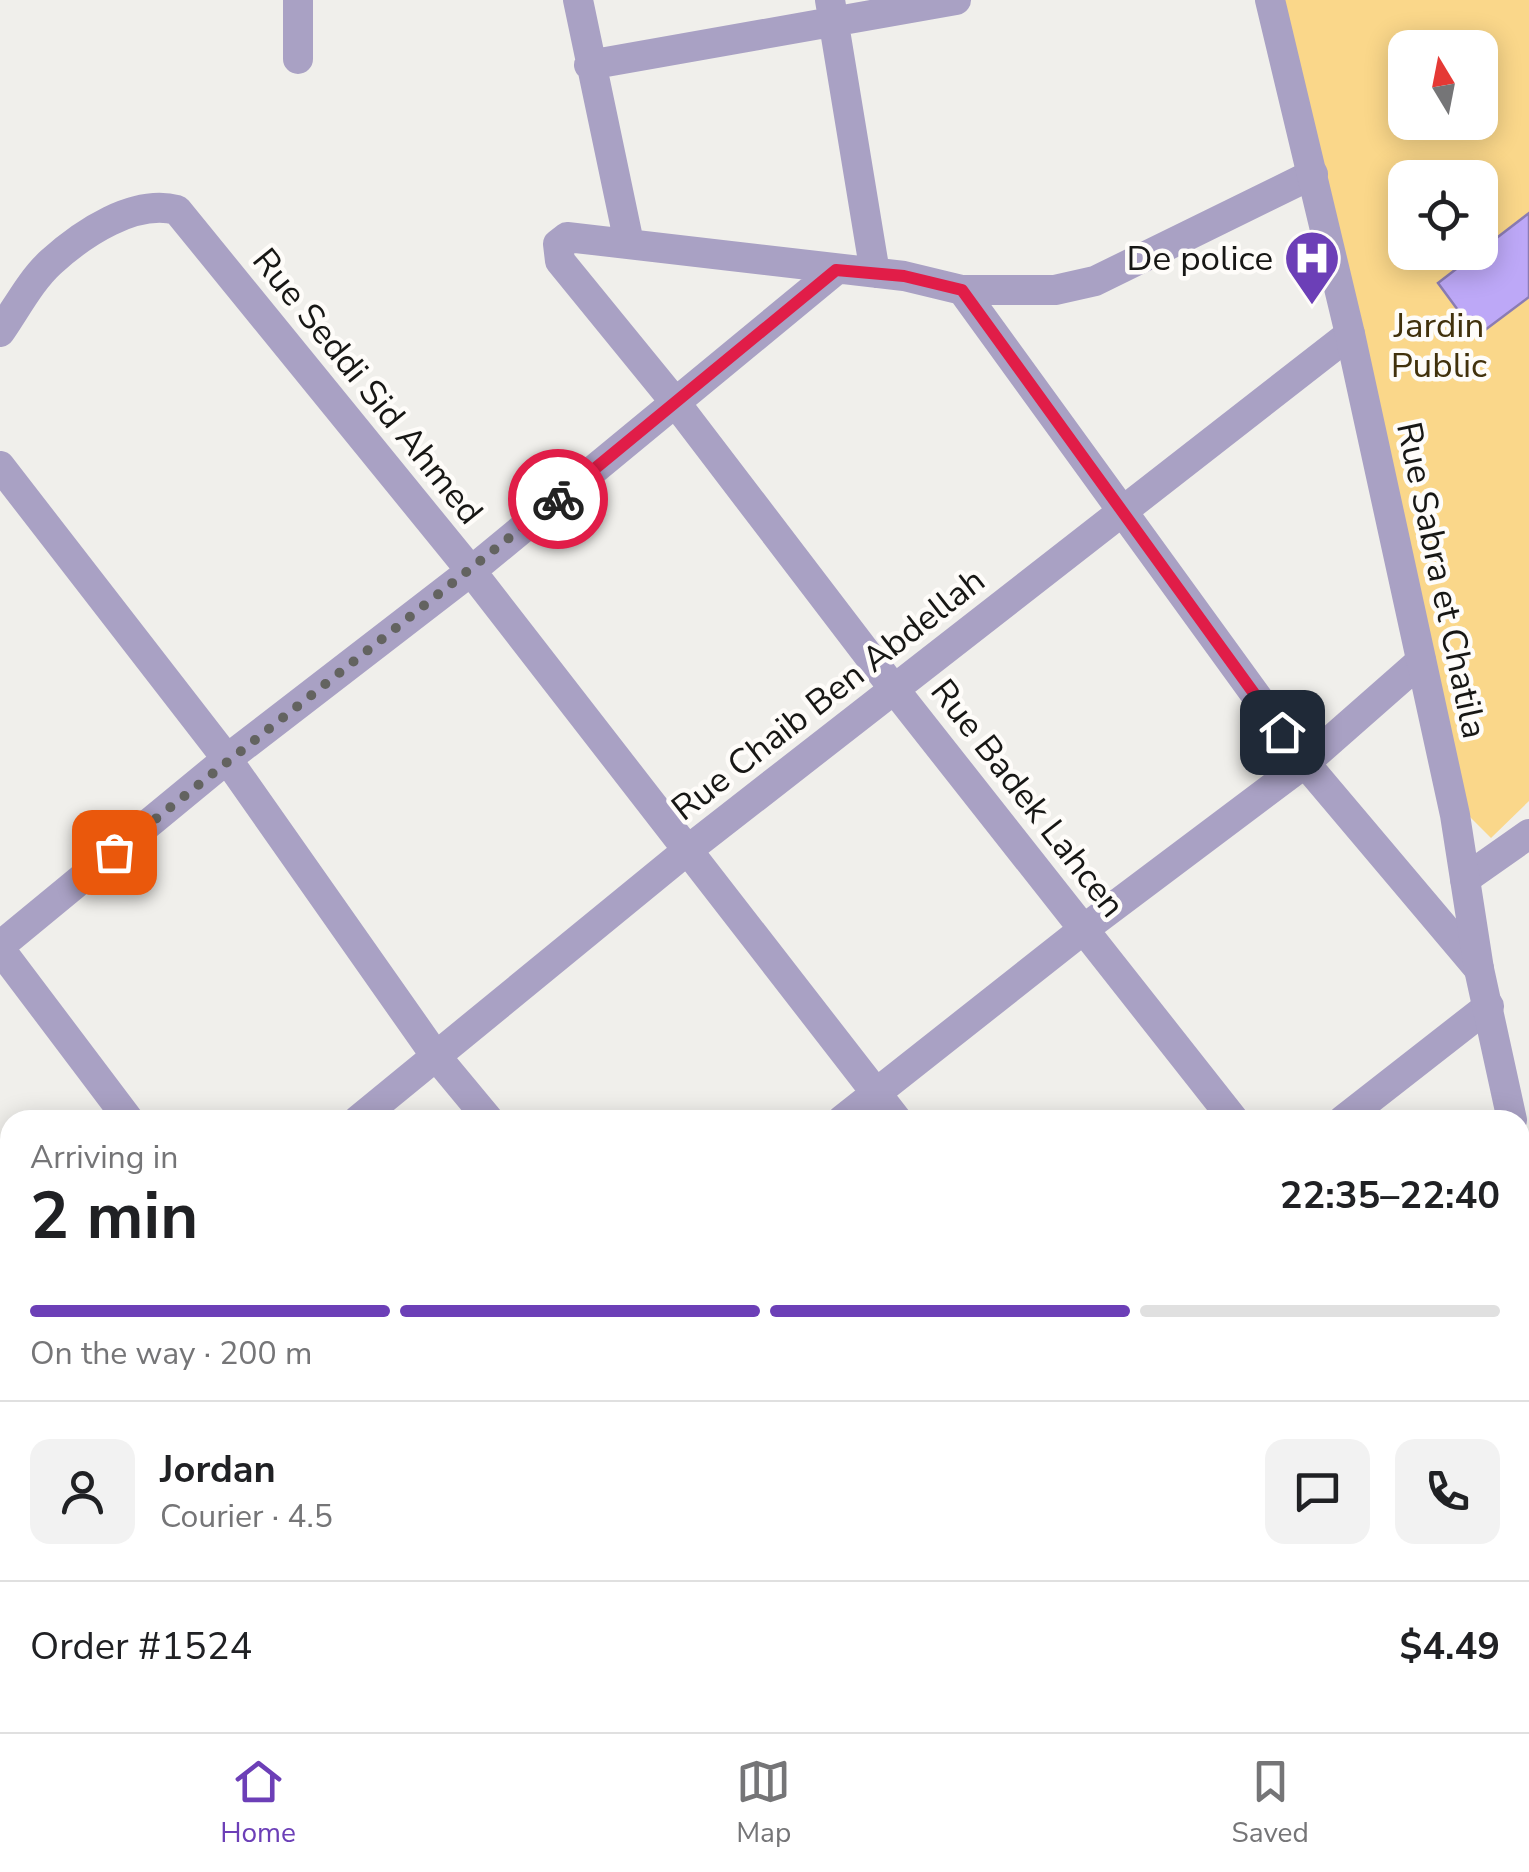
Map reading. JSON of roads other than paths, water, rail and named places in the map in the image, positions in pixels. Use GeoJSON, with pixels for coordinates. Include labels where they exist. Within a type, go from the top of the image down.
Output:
{"type":"FeatureCollection","features":[{"type":"Feature","properties":{"kind":"street"},"geometry":{"type":"LineString","coordinates":[[298,0],[298,59]]}},
{"type":"Feature","properties":{"kind":"street"},"geometry":{"type":"LineString","coordinates":[[578,0],[629,243],[876,273],[962,290],[1054,290],[1095,280],[1313,174]]}},
{"type":"Feature","properties":{"kind":"street"},"geometry":{"type":"LineString","coordinates":[[589,65],[831,11],[956,0]]}},
{"type":"Feature","properties":{"kind":"street","name":"Rue Sabra et Chatila"},"geometry":{"type":"LineString","coordinates":[[1270,0],[1350,334],[1421,660],[1479,969],[1510,1110]]}},
{"type":"Feature","properties":{"kind":"street"},"geometry":{"type":"LineString","coordinates":[[831,11],[876,273]]}},
{"type":"Feature","properties":{"kind":"street","name":"Rue Seddi Sid Ahmed"},"geometry":{"type":"LineString","coordinates":[[0,332],[50,263],[97,229],[132,211],[159,205],[177,210],[470,571],[889,1110]]}},
{"type":"Feature","properties":{"kind":"street","name":"Rue Badek Lahcen"},"geometry":{"type":"LineString","coordinates":[[629,243],[567,236],[558,244],[560,261],[675,402],[894,689],[1226,1110]]}},
{"type":"Feature","properties":{"kind":"street"},"geometry":{"type":"LineString","coordinates":[[122,1110],[0,948],[227,759],[470,571],[836,270]]}},
{"type":"Feature","properties":{"kind":"street"},"geometry":{"type":"LineString","coordinates":[[962,290],[1304,762],[1479,969]]}},
{"type":"Feature","properties":{"kind":"street","name":"Rue Chaib Ben Abdellah"},"geometry":{"type":"LineString","coordinates":[[370,1110],[688,849],[1350,334]]}},
{"type":"Feature","properties":{"kind":"street"},"geometry":{"type":"LineString","coordinates":[[0,466],[227,759],[435,1055],[481,1110]]}},
{"type":"Feature","properties":{"kind":"street"},"geometry":{"type":"LineString","coordinates":[[854,1110],[1304,762],[1421,660]]}},
{"type":"Feature","properties":{"kind":"street"},"geometry":{"type":"LineString","coordinates":[[1465,879],[1529,834]]}},
{"type":"Feature","properties":{"kind":"street"},"geometry":{"type":"LineString","coordinates":[[1356,1110],[1489,1006]]}},
{"type":"Feature","properties":{"kind":"place","name":"De police"},"geometry":{"type":"Point","coordinates":[1312,307]}},
{"type":"Feature","properties":{"kind":"park label","name":"Jardin Public"},"geometry":{"type":"Point","coordinates":[1439,345]}}]}
